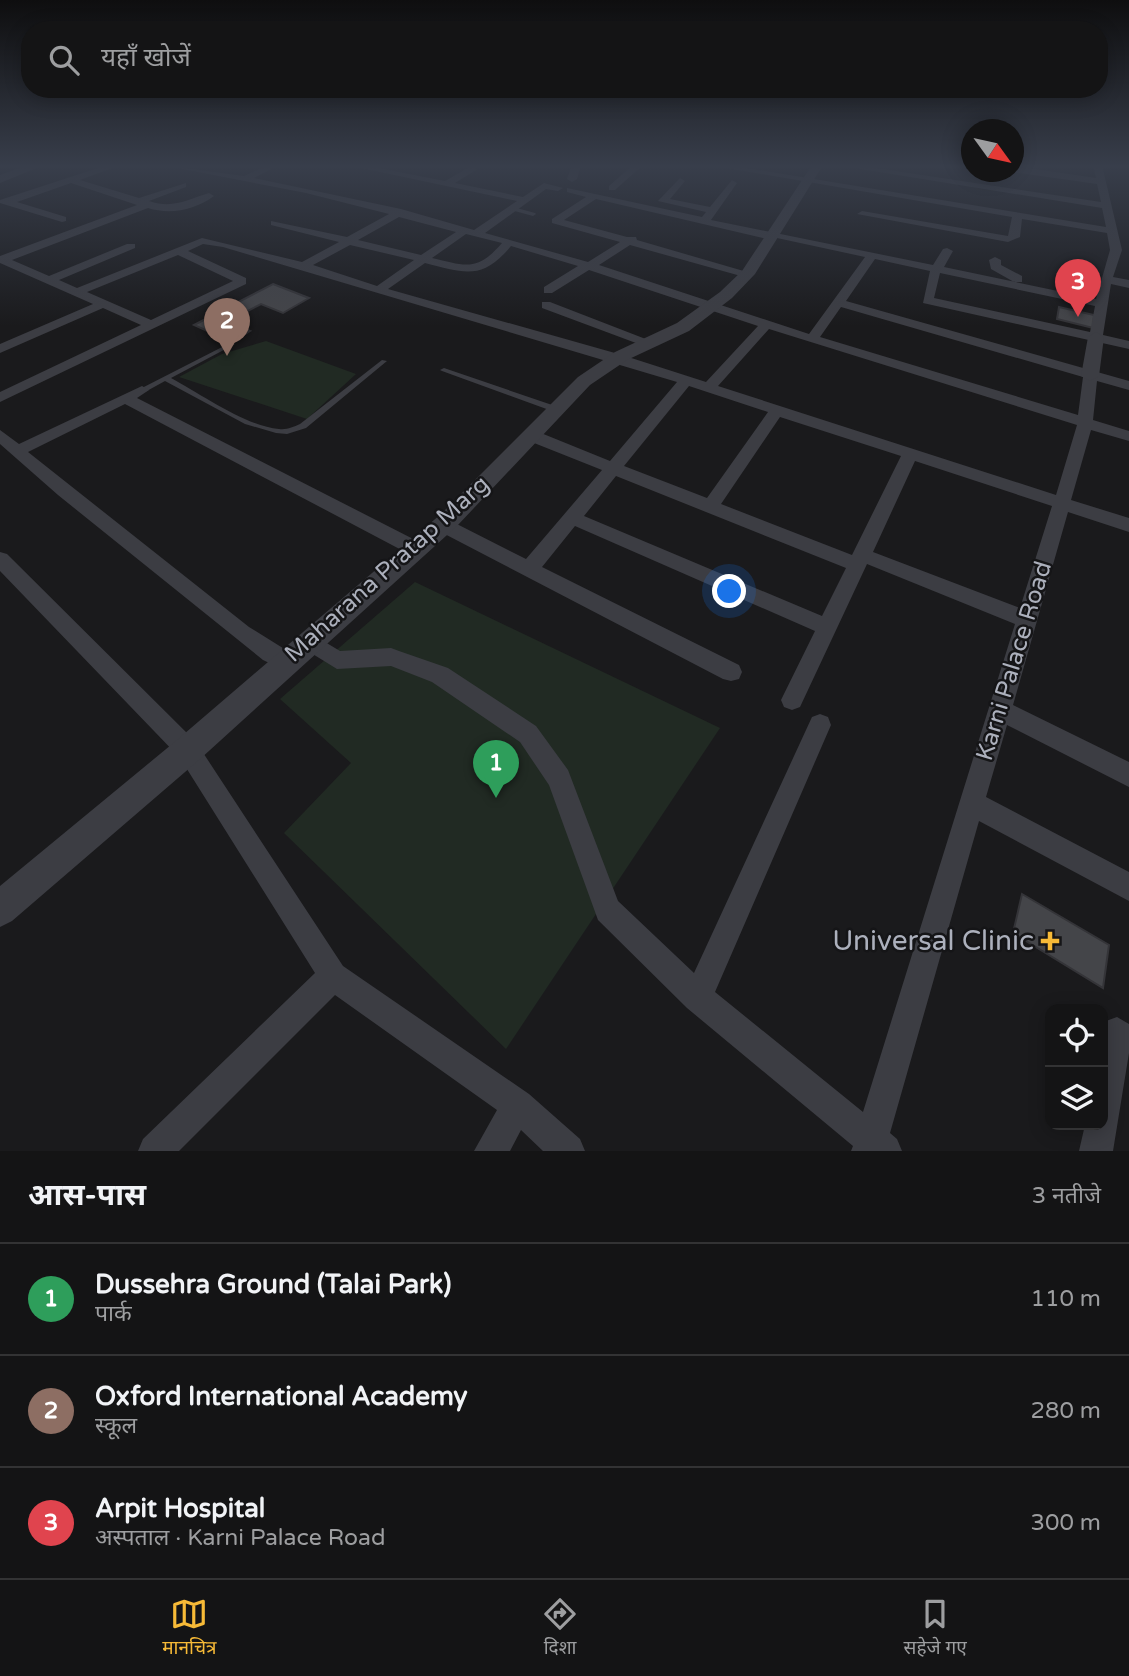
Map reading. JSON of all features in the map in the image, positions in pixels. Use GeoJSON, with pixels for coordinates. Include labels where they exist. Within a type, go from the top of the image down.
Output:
{"type":"FeatureCollection","features":[{"type":"Feature","properties":{"kind":"street"},"geometry":{"type":"LineString","coordinates":[[1,260],[105,219]]}},
{"type":"Feature","properties":{"kind":"street"},"geometry":{"type":"LineString","coordinates":[[303,266],[388,219]]}},
{"type":"Feature","properties":{"kind":"street"},"geometry":{"type":"LineString","coordinates":[[424,219],[589,265],[812,339],[1129,436]]}},
{"type":"Feature","properties":{"kind":"street"},"geometry":{"type":"LineString","coordinates":[[379,290],[421,260],[495,219]]}},
{"type":"Feature","properties":{"kind":"street"},"geometry":{"type":"LineString","coordinates":[[549,219],[632,239],[748,274]]}},
{"type":"Feature","properties":{"kind":"street"},"geometry":{"type":"LineString","coordinates":[[556,221],[559,219]]}},
{"type":"Feature","properties":{"kind":"street"},"geometry":{"type":"LineString","coordinates":[[688,219],[1101,304]]}},
{"type":"Feature","properties":{"kind":"street"},"geometry":{"type":"LineString","coordinates":[[705,219],[710,224]]}},
{"type":"Feature","properties":{"kind":"street","name":"Maharana Pratap Marg"},"geometry":{"type":"LineString","coordinates":[[0,909],[188,750],[443,525],[584,381],[617,358],[684,327],[748,274],[783,219]]}},
{"type":"Feature","properties":{"kind":"street"},"geometry":{"type":"LineString","coordinates":[[855,225],[859,219]]}},
{"type":"Feature","properties":{"kind":"street"},"geometry":{"type":"LineString","coordinates":[[890,219],[1008,239],[1015,237],[1017,219]]}},
{"type":"Feature","properties":{"kind":"street"},"geometry":{"type":"LineString","coordinates":[[1034,219],[1113,231]]}},
{"type":"Feature","properties":{"kind":"street","name":"Karni Palace Road"},"geometry":{"type":"LineString","coordinates":[[875,1147],[971,803],[1084,423],[1101,304],[1116,250],[1110,219]]}},
{"type":"Feature","properties":{"kind":"street"},"geometry":{"type":"LineString","coordinates":[[275,223],[350,239],[421,260],[478,270],[492,261],[508,243]]}},
{"type":"Feature","properties":{"kind":"street"},"geometry":{"type":"LineString","coordinates":[[548,290],[632,239]]}},
{"type":"Feature","properties":{"kind":"street"},"geometry":{"type":"LineString","coordinates":[[78,292],[177,250],[211,241],[617,358],[1129,525]]}},
{"type":"Feature","properties":{"kind":"street"},"geometry":{"type":"LineString","coordinates":[[49,280],[131,246]]}},
{"type":"Feature","properties":{"kind":"street"},"geometry":{"type":"LineString","coordinates":[[0,398],[242,281],[177,250]]}},
{"type":"Feature","properties":{"kind":"street"},"geometry":{"type":"LineString","coordinates":[[947,251],[927,300],[1129,345]]}},
{"type":"Feature","properties":{"kind":"street"},"geometry":{"type":"LineString","coordinates":[[812,339],[872,255]]}},
{"type":"Feature","properties":{"kind":"street"},"geometry":{"type":"LineString","coordinates":[[1,260],[152,325]]}},
{"type":"Feature","properties":{"kind":"street"},"geometry":{"type":"LineString","coordinates":[[995,260],[995,267],[1018,279],[1021,287]]}},
{"type":"Feature","properties":{"kind":"street"},"geometry":{"type":"LineString","coordinates":[[1106,279],[1129,284]]}},
{"type":"Feature","properties":{"kind":"street"},"geometry":{"type":"LineString","coordinates":[[837,302],[1129,386]]}},
{"type":"Feature","properties":{"kind":"street"},"geometry":{"type":"LineString","coordinates":[[0,349],[105,303]]}},
{"type":"Feature","properties":{"kind":"street"},"geometry":{"type":"LineString","coordinates":[[546,305],[649,342]]}},
{"type":"Feature","properties":{"kind":"street"},"geometry":{"type":"LineString","coordinates":[[709,387],[767,324]]}},
{"type":"Feature","properties":{"kind":"street"},"geometry":{"type":"LineString","coordinates":[[529,569],[687,380]]}},
{"type":"Feature","properties":{"kind":"street"},"geometry":{"type":"LineString","coordinates":[[18,452],[142,390]]}},
{"type":"Feature","properties":{"kind":"street"},"geometry":{"type":"LineString","coordinates":[[126,399],[416,549]]}},
{"type":"Feature","properties":{"kind":"street"},"geometry":{"type":"LineString","coordinates":[[710,506],[778,410]]}},
{"type":"Feature","properties":{"kind":"street"},"geometry":{"type":"LineString","coordinates":[[0,435],[78,503],[178,579],[259,649],[286,662]]}},
{"type":"Feature","properties":{"kind":"street"},"geometry":{"type":"LineString","coordinates":[[530,435],[710,506],[1026,619]]}},
{"type":"Feature","properties":{"kind":"street"},"geometry":{"type":"LineString","coordinates":[[792,700],[829,628],[910,454]]}},
{"type":"Feature","properties":{"kind":"street"},"geometry":{"type":"LineString","coordinates":[[572,518],[829,628]]}},
{"type":"Feature","properties":{"kind":"street"},"geometry":{"type":"LineString","coordinates":[[443,525],[731,672]]}},
{"type":"Feature","properties":{"kind":"street"},"geometry":{"type":"LineString","coordinates":[[0,559],[188,750],[333,976],[518,1105],[568,1151]]}},
{"type":"Feature","properties":{"kind":"street"},"geometry":{"type":"LineString","coordinates":[[310,642],[337,660],[391,657],[440,675],[528,734],[559,778],[608,910],[698,997],[875,1147]]}},
{"type":"Feature","properties":{"kind":"street"},"geometry":{"type":"LineString","coordinates":[[999,709],[1129,775]]}},
{"type":"Feature","properties":{"kind":"street"},"geometry":{"type":"LineString","coordinates":[[698,997],[820,724]]}},
{"type":"Feature","properties":{"kind":"street"},"geometry":{"type":"LineString","coordinates":[[971,803],[1129,887]]}},
{"type":"Feature","properties":{"kind":"street"},"geometry":{"type":"LineString","coordinates":[[155,1151],[333,976]]}},
{"type":"Feature","properties":{"kind":"street"},"geometry":{"type":"LineString","coordinates":[[1108,1084],[1117,1032]]}},
{"type":"Feature","properties":{"kind":"street"},"geometry":{"type":"LineString","coordinates":[[491,1151],[518,1105]]}},
{"type":"Feature","properties":{"kind":"street"},"geometry":{"type":"LineString","coordinates":[[1096,1151],[1100,1130]]}},
{"type":"Feature","properties":{"kind":"lane"},"geometry":{"type":"LineString","coordinates":[[142,390],[232,344]]}},
{"type":"Feature","properties":{"kind":"lane"},"geometry":{"type":"LineString","coordinates":[[165,378],[235,414],[278,432],[291,431],[303,426],[384,361]]}},
{"type":"Feature","properties":{"kind":"lane"},"geometry":{"type":"LineString","coordinates":[[444,370],[555,409]]}},
{"type":"Feature","properties":{"kind":"shaded area"},"geometry":{"type":"Polygon","coordinates":[[[266,341],[356,374],[307,419],[179,377],[222,354],[266,341]]]}},
{"type":"Feature","properties":{"kind":"shaded area"},"geometry":{"type":"Polygon","coordinates":[[[415,582],[720,728],[506,1049],[284,833],[351,763],[280,699],[415,582]]]}},
{"type":"Feature","properties":{"kind":"building"},"geometry":{"type":"Polygon","coordinates":[[[273,284],[309,298],[283,313],[261,304],[227,322],[250,331],[232,342],[194,325],[273,284]]]}},
{"type":"Feature","properties":{"kind":"building"},"geometry":{"type":"Polygon","coordinates":[[[1059,307],[1094,315],[1093,328],[1057,319],[1059,307]]]}},
{"type":"Feature","properties":{"kind":"building"},"geometry":{"type":"Polygon","coordinates":[[[1022,894],[1109,945],[1103,988],[1013,933],[1022,894]]]}},
{"type":"Feature","properties":{"kind":"place","name":"Arpit Hospital"},"geometry":{"type":"Point","coordinates":[1078,317]}},
{"type":"Feature","properties":{"kind":"place","name":"Oxford International Academy"},"geometry":{"type":"Point","coordinates":[227,356]}},
{"type":"Feature","properties":{"kind":"place","name":"Dussehra Ground (Talai Park)"},"geometry":{"type":"Point","coordinates":[496,798]}},
{"type":"Feature","properties":{"kind":"place","name":"Universal Clinic"},"geometry":{"type":"Point","coordinates":[1050,941]}}]}
